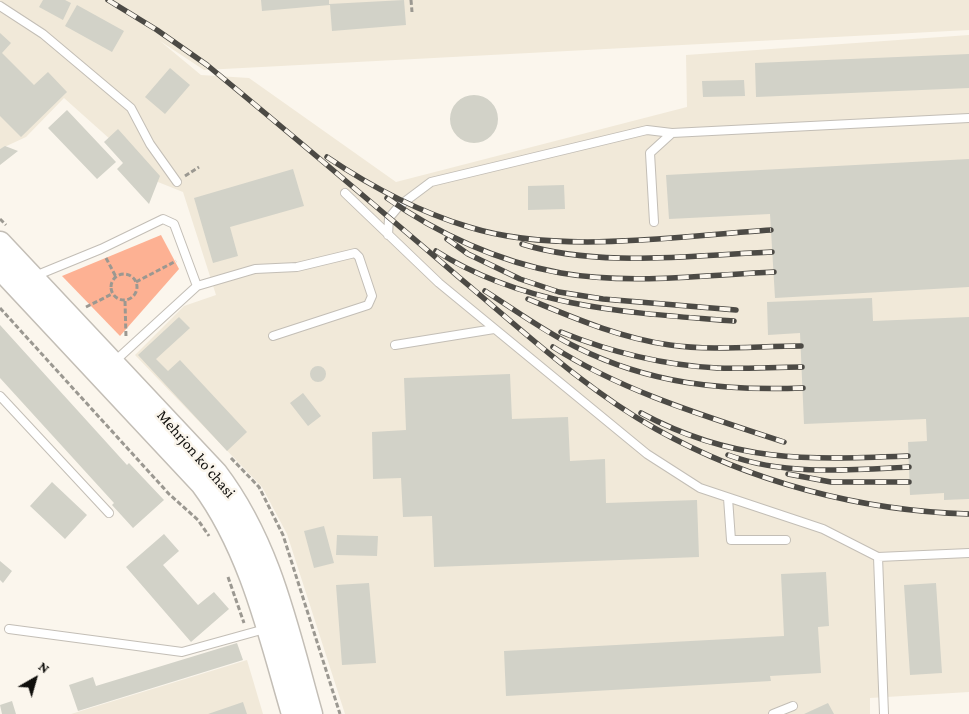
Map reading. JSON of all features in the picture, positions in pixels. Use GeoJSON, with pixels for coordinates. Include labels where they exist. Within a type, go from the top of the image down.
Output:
{"type":"FeatureCollection","features":[{"type":"Feature","properties":{"kind":"main road","name":"Mehrjon ko'chasi"},"geometry":{"type":"LineString","coordinates":[[0,243],[114,362],[216,473],[233,496],[257,539],[267,629],[293,714]]}},
{"type":"Feature","properties":{"kind":"main road","name":"Mehrjon ko'chasi"},"geometry":{"type":"LineString","coordinates":[[0,268],[114,362]]}},
{"type":"Feature","properties":{"kind":"main road","name":"Mehrjon ko'chasi"},"geometry":{"type":"LineString","coordinates":[[267,629],[311,714]]}},
{"type":"Feature","properties":{"kind":"lane"},"geometry":{"type":"LineString","coordinates":[[0,6],[43,34],[131,108],[150,144],[177,182]]}},
{"type":"Feature","properties":{"kind":"lane"},"geometry":{"type":"LineString","coordinates":[[388,235],[389,218],[404,200],[431,182],[647,130],[672,133],[969,118]]}},
{"type":"Feature","properties":{"kind":"lane"},"geometry":{"type":"LineString","coordinates":[[654,222],[650,153],[672,133]]}},
{"type":"Feature","properties":{"kind":"lane"},"geometry":{"type":"LineString","coordinates":[[345,193],[439,284],[647,454],[700,488],[823,529],[878,557],[969,553]]}},
{"type":"Feature","properties":{"kind":"lane"},"geometry":{"type":"LineString","coordinates":[[33,277],[101,249],[163,219],[174,224],[197,286]]}},
{"type":"Feature","properties":{"kind":"lane"},"geometry":{"type":"LineString","coordinates":[[114,362],[197,286],[255,269],[298,267],[355,253],[359,257],[372,296],[368,305],[273,336]]}},
{"type":"Feature","properties":{"kind":"lane"},"geometry":{"type":"LineString","coordinates":[[395,345],[494,329]]}},
{"type":"Feature","properties":{"kind":"lane"},"geometry":{"type":"LineString","coordinates":[[0,396],[109,513]]}},
{"type":"Feature","properties":{"kind":"lane"},"geometry":{"type":"LineString","coordinates":[[728,498],[730,540],[786,540]]}},
{"type":"Feature","properties":{"kind":"lane"},"geometry":{"type":"LineString","coordinates":[[878,557],[884,714]]}},
{"type":"Feature","properties":{"kind":"lane"},"geometry":{"type":"LineString","coordinates":[[9,629],[182,652],[267,629]]}},
{"type":"Feature","properties":{"kind":"lane"},"geometry":{"type":"LineString","coordinates":[[773,714],[793,706]]}},
{"type":"Feature","properties":{"kind":"path"},"geometry":{"type":"LineString","coordinates":[[411,0],[412,12]]}},
{"type":"Feature","properties":{"kind":"path"},"geometry":{"type":"LineString","coordinates":[[101,249],[116,276]]}},
{"type":"Feature","properties":{"kind":"path"},"geometry":{"type":"LineString","coordinates":[[136,282],[186,256]]}},
{"type":"Feature","properties":{"kind":"path"},"geometry":{"type":"LineString","coordinates":[[127,274],[136,282],[137,288],[134,295],[125,300],[119,300],[112,294],[111,285],[116,276],[127,274]]}},
{"type":"Feature","properties":{"kind":"path"},"geometry":{"type":"LineString","coordinates":[[86,308],[112,294]]}},
{"type":"Feature","properties":{"kind":"path"},"geometry":{"type":"LineString","coordinates":[[114,362],[125,300]]}},
{"type":"Feature","properties":{"kind":"path"},"geometry":{"type":"LineString","coordinates":[[0,308],[168,494],[198,520],[213,541]]}},
{"type":"Feature","properties":{"kind":"path"},"geometry":{"type":"LineString","coordinates":[[227,574],[267,629]]}},
{"type":"Feature","properties":{"kind":"shaded area"},"geometry":{"type":"Polygon","coordinates":[[[0,0],[969,0],[969,30],[204,70],[160,41],[201,75],[249,78],[396,182],[687,107],[686,55],[969,35],[969,692],[870,698],[870,714],[345,714],[287,534],[262,487],[135,355],[184,306],[216,295],[183,192],[158,182],[64,98],[26,137],[0,149],[0,0]]]}},
{"type":"Feature","properties":{"kind":"shaded area"},"geometry":{"type":"Polygon","coordinates":[[[161,235],[179,269],[120,336],[62,276],[161,235]]]}},
{"type":"Feature","properties":{"kind":"shaded area"},"geometry":{"type":"Polygon","coordinates":[[[247,660],[263,714],[71,714],[247,660]]]}},
{"type":"Feature","properties":{"kind":"building"},"geometry":{"type":"Polygon","coordinates":[[[43,0],[65,0],[71,3],[63,20],[39,7],[43,0]]]}},
{"type":"Feature","properties":{"kind":"building"},"geometry":{"type":"Polygon","coordinates":[[[261,0],[329,0],[329,4],[404,0],[406,25],[332,31],[330,5],[262,11],[261,0]]]}},
{"type":"Feature","properties":{"kind":"building"},"geometry":{"type":"Polygon","coordinates":[[[77,5],[124,31],[112,52],[65,26],[77,5]]]}},
{"type":"Feature","properties":{"kind":"building"},"geometry":{"type":"Polygon","coordinates":[[[0,33],[11,43],[2,53],[34,85],[48,72],[67,92],[21,137],[0,116],[0,33]]]}},
{"type":"Feature","properties":{"kind":"building"},"geometry":{"type":"Polygon","coordinates":[[[969,54],[969,88],[756,97],[755,63],[969,54]]]}},
{"type":"Feature","properties":{"kind":"building"},"geometry":{"type":"Polygon","coordinates":[[[170,68],[190,85],[165,114],[145,97],[170,68]]]}},
{"type":"Feature","properties":{"kind":"building"},"geometry":{"type":"Polygon","coordinates":[[[744,80],[745,96],[703,97],[702,81],[744,80]]]}},
{"type":"Feature","properties":{"kind":"building"},"geometry":{"type":"Polygon","coordinates":[[[474,95],[483,97],[491,102],[496,110],[498,119],[496,128],[491,136],[483,141],[474,143],[465,141],[457,136],[452,128],[450,119],[452,110],[457,102],[465,97],[474,95]]]}},
{"type":"Feature","properties":{"kind":"building"},"geometry":{"type":"Polygon","coordinates":[[[67,110],[116,162],[97,179],[48,128],[67,110]]]}},
{"type":"Feature","properties":{"kind":"building"},"geometry":{"type":"Polygon","coordinates":[[[118,129],[160,176],[149,204],[117,169],[123,163],[104,142],[118,129]]]}},
{"type":"Feature","properties":{"kind":"building"},"geometry":{"type":"Polygon","coordinates":[[[5,146],[18,151],[0,165],[0,149],[5,146]]]}},
{"type":"Feature","properties":{"kind":"building"},"geometry":{"type":"Polygon","coordinates":[[[969,159],[969,287],[775,298],[770,214],[669,219],[666,175],[969,159]]]}},
{"type":"Feature","properties":{"kind":"building"},"geometry":{"type":"Polygon","coordinates":[[[293,169],[304,206],[230,227],[238,256],[213,263],[194,198],[293,169]]]}},
{"type":"Feature","properties":{"kind":"building"},"geometry":{"type":"Polygon","coordinates":[[[564,185],[565,209],[528,210],[528,186],[564,185]]]}},
{"type":"Feature","properties":{"kind":"building"},"geometry":{"type":"Polygon","coordinates":[[[872,298],[873,321],[969,317],[969,499],[944,500],[944,493],[910,495],[908,442],[927,441],[926,419],[804,424],[800,333],[768,335],[767,302],[872,298]]]}},
{"type":"Feature","properties":{"kind":"building"},"geometry":{"type":"Polygon","coordinates":[[[179,317],[190,328],[156,359],[168,371],[180,360],[247,432],[227,451],[138,355],[179,317]]]}},
{"type":"Feature","properties":{"kind":"building"},"geometry":{"type":"Polygon","coordinates":[[[0,325],[127,465],[129,463],[164,500],[133,528],[112,505],[114,503],[0,378],[0,325]]]}},
{"type":"Feature","properties":{"kind":"building"},"geometry":{"type":"Polygon","coordinates":[[[315,366],[321,366],[326,371],[324,380],[315,382],[310,377],[310,371],[315,366]]]}},
{"type":"Feature","properties":{"kind":"building"},"geometry":{"type":"Polygon","coordinates":[[[510,374],[512,419],[568,417],[570,461],[605,459],[606,503],[697,500],[699,557],[434,567],[432,516],[403,517],[401,478],[373,479],[372,432],[406,430],[404,378],[510,374]]]}},
{"type":"Feature","properties":{"kind":"building"},"geometry":{"type":"Polygon","coordinates":[[[303,393],[321,416],[308,426],[290,403],[303,393]]]}},
{"type":"Feature","properties":{"kind":"building"},"geometry":{"type":"Polygon","coordinates":[[[52,482],[87,515],[65,539],[30,506],[52,482]]]}},
{"type":"Feature","properties":{"kind":"building"},"geometry":{"type":"Polygon","coordinates":[[[324,526],[334,563],[314,568],[304,531],[324,526]]]}},
{"type":"Feature","properties":{"kind":"building"},"geometry":{"type":"Polygon","coordinates":[[[164,534],[179,551],[163,565],[198,605],[214,592],[229,609],[191,642],[126,567],[164,534]]]}},
{"type":"Feature","properties":{"kind":"building"},"geometry":{"type":"Polygon","coordinates":[[[337,535],[378,536],[377,556],[336,555],[337,535]]]}},
{"type":"Feature","properties":{"kind":"building"},"geometry":{"type":"Polygon","coordinates":[[[0,561],[12,571],[3,583],[0,580],[0,561]]]}},
{"type":"Feature","properties":{"kind":"building"},"geometry":{"type":"Polygon","coordinates":[[[826,572],[829,626],[818,627],[821,673],[770,676],[771,681],[506,696],[504,651],[784,636],[781,574],[826,572]]]}},
{"type":"Feature","properties":{"kind":"building"},"geometry":{"type":"Polygon","coordinates":[[[369,583],[376,663],[342,665],[336,585],[369,583]]]}},
{"type":"Feature","properties":{"kind":"building"},"geometry":{"type":"Polygon","coordinates":[[[936,583],[942,673],[910,675],[904,585],[936,583]]]}},
{"type":"Feature","properties":{"kind":"building"},"geometry":{"type":"Polygon","coordinates":[[[237,643],[243,660],[78,711],[69,685],[93,677],[96,686],[237,643]]]}},
{"type":"Feature","properties":{"kind":"building"},"geometry":{"type":"Polygon","coordinates":[[[12,701],[16,714],[2,714],[0,705],[12,701]]]}},
{"type":"Feature","properties":{"kind":"building"},"geometry":{"type":"Polygon","coordinates":[[[243,702],[247,714],[208,714],[243,702]]]}},
{"type":"Feature","properties":{"kind":"building"},"geometry":{"type":"Polygon","coordinates":[[[828,703],[834,714],[804,714],[828,703]]]}},
{"type":"Feature","properties":{"kind":"railway"},"geometry":{"type":"LineString","coordinates":[[108,0],[157,30],[207,65],[579,378],[656,429],[692,448],[729,464],[807,490],[847,500],[888,507],[928,512],[969,514]]}},
{"type":"Feature","properties":{"kind":"railway"},"geometry":{"type":"LineString","coordinates":[[327,157],[360,178],[413,206],[450,221],[504,235],[541,240],[579,242],[658,239],[771,230]]}},
{"type":"Feature","properties":{"kind":"railway"},"geometry":{"type":"LineString","coordinates":[[387,198],[448,235],[470,245],[515,262],[561,273],[587,277],[640,279],[774,272]]}},
{"type":"Feature","properties":{"kind":"railway"},"geometry":{"type":"LineString","coordinates":[[447,239],[468,254],[520,279],[559,292],[603,299],[736,310]]}},
{"type":"Feature","properties":{"kind":"railway"},"geometry":{"type":"LineString","coordinates":[[522,244],[582,256],[614,258],[772,252]]}},
{"type":"Feature","properties":{"kind":"railway"},"geometry":{"type":"LineString","coordinates":[[436,251],[470,270],[506,285],[543,296],[618,310],[734,321]]}},
{"type":"Feature","properties":{"kind":"railway"},"geometry":{"type":"LineString","coordinates":[[485,291],[564,341],[604,360],[631,369],[659,377],[715,386],[773,389],[803,388]]}},
{"type":"Feature","properties":{"kind":"railway"},"geometry":{"type":"LineString","coordinates":[[528,299],[580,320],[633,338],[651,342],[686,347],[719,348],[801,346]]}},
{"type":"Feature","properties":{"kind":"railway"},"geometry":{"type":"LineString","coordinates":[[561,332],[599,346],[657,361],[677,364],[717,368],[802,367]]}},
{"type":"Feature","properties":{"kind":"railway"},"geometry":{"type":"LineString","coordinates":[[553,347],[580,363],[636,390],[784,442]]}},
{"type":"Feature","properties":{"kind":"railway"},"geometry":{"type":"LineString","coordinates":[[641,413],[675,429],[740,450],[804,457],[908,456]]}},
{"type":"Feature","properties":{"kind":"railway"},"geometry":{"type":"LineString","coordinates":[[728,455],[750,462],[795,469],[841,470],[909,467]]}},
{"type":"Feature","properties":{"kind":"railway"},"geometry":{"type":"LineString","coordinates":[[788,474],[831,482],[909,482]]}}]}
